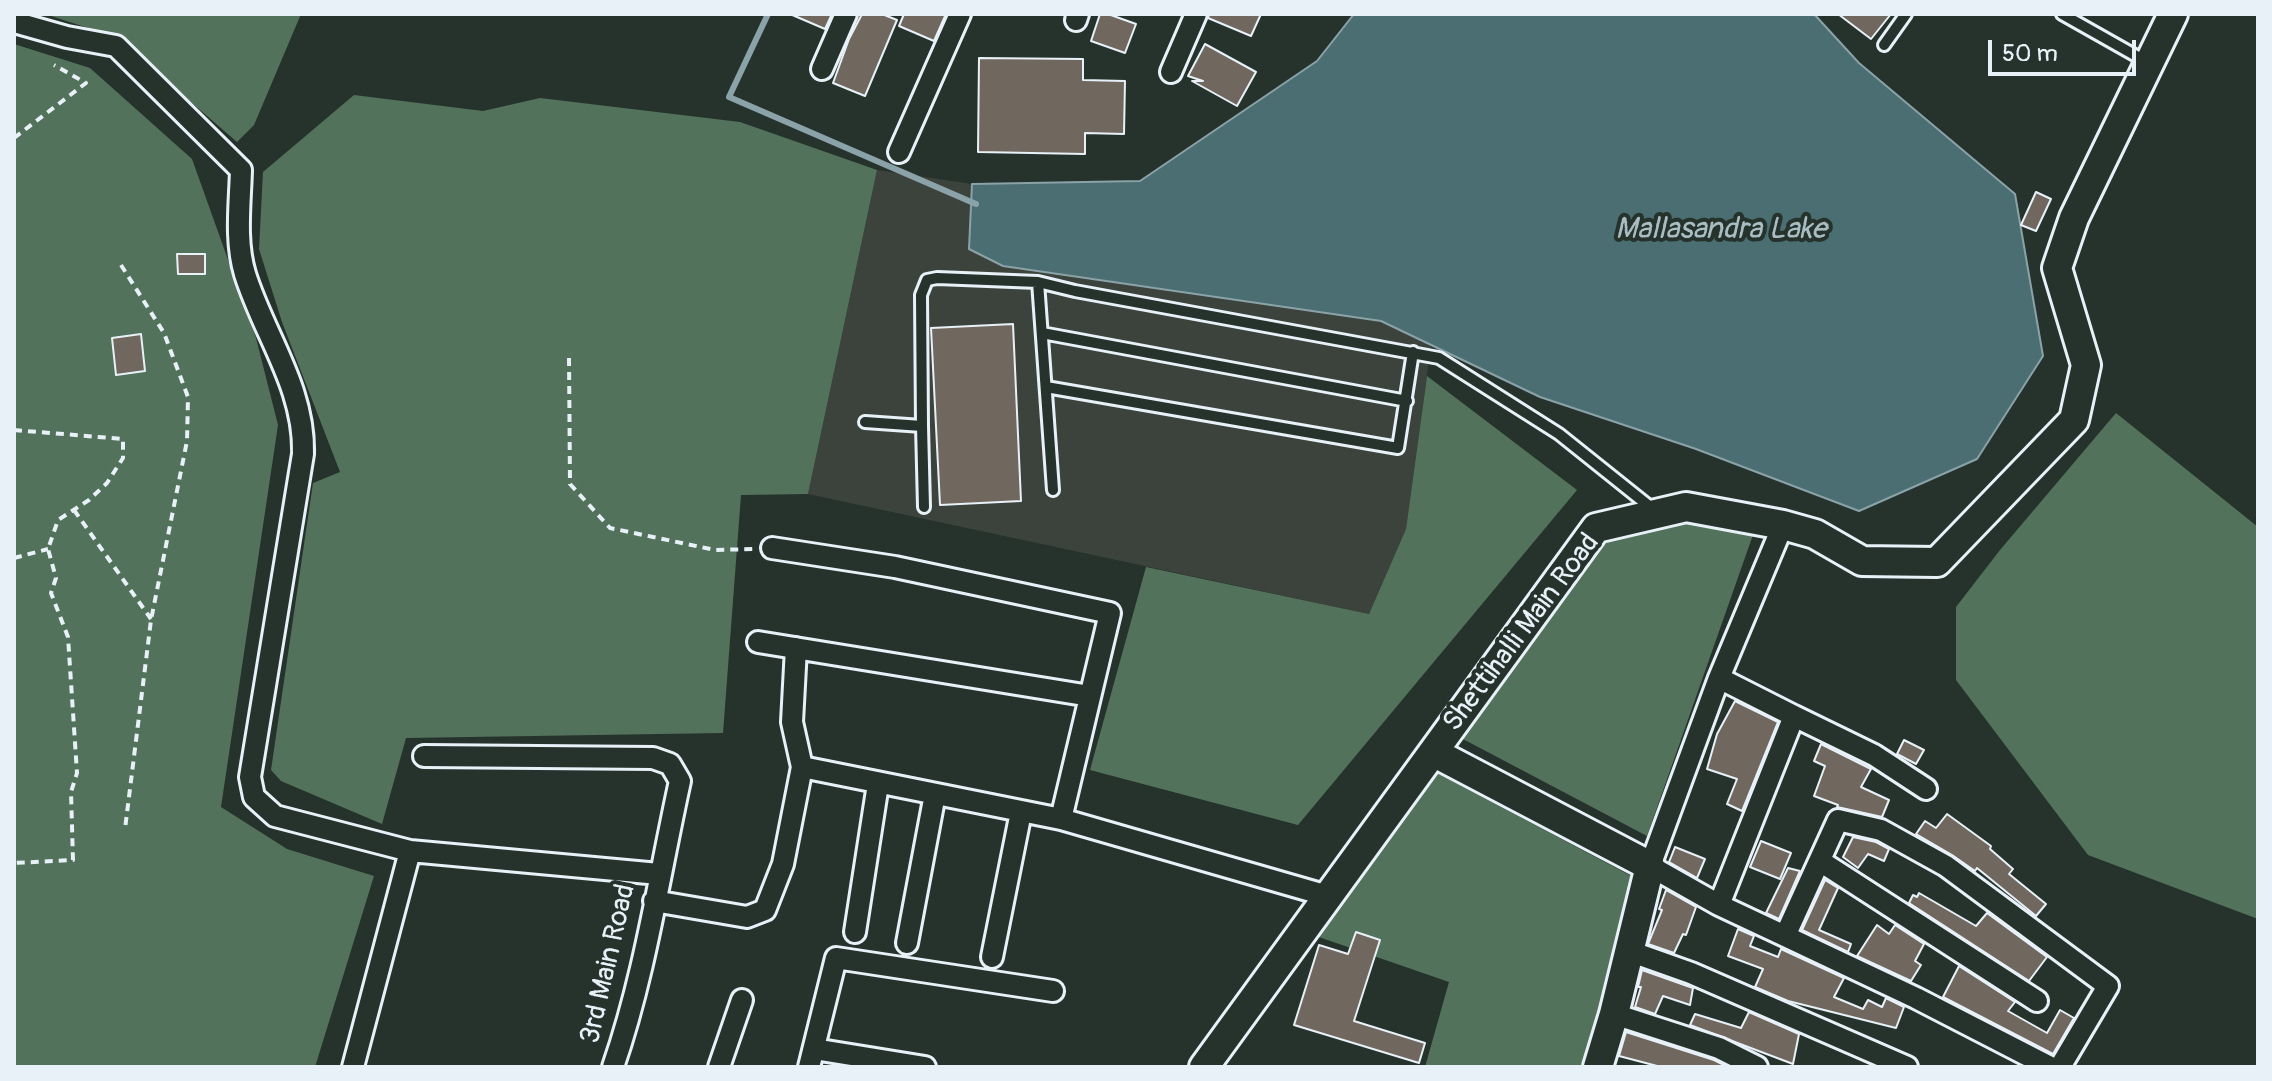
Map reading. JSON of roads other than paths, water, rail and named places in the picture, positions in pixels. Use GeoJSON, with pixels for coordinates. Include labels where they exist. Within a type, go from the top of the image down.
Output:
{"type":"FeatureCollection","features":[{"type":"Feature","properties":{"kind":"street"},"geometry":{"type":"LineString","coordinates":[[822,69],[846,14]]}},
{"type":"Feature","properties":{"kind":"street"},"geometry":{"type":"LineString","coordinates":[[899,152],[960,14]]}},
{"type":"Feature","properties":{"kind":"street"},"geometry":{"type":"LineString","coordinates":[[1171,72],[1196,14]]}},
{"type":"Feature","properties":{"kind":"street","name":"Shettihalli Main Road"},"geometry":{"type":"LineString","coordinates":[[1204,1067],[1596,528],[1686,507],[1815,534],[1862,561],[1937,562],[2074,420],[2086,365],[2057,268],[2074,218],[2173,14]]}},
{"type":"Feature","properties":{"kind":"street"},"geometry":{"type":"LineString","coordinates":[[14,22],[67,37],[116,46],[241,170],[240,253],[246,276],[281,356],[304,428],[303,454],[250,777],[254,797],[275,816],[410,851],[659,874]]}},
{"type":"Feature","properties":{"kind":"street"},"geometry":{"type":"LineString","coordinates":[[1598,1067],[1650,866],[1719,678],[1783,525]]}},
{"type":"Feature","properties":{"kind":"street"},"geometry":{"type":"LineString","coordinates":[[772,548],[895,567],[1110,613],[1061,819]]}},
{"type":"Feature","properties":{"kind":"street"},"geometry":{"type":"LineString","coordinates":[[758,642],[1090,696]]}},
{"type":"Feature","properties":{"kind":"street"},"geometry":{"type":"LineString","coordinates":[[654,901],[747,917],[765,910],[783,864],[802,767],[792,722],[796,648]]}},
{"type":"Feature","properties":{"kind":"street"},"geometry":{"type":"LineString","coordinates":[[1719,678],[1874,755],[1926,789]]}},
{"type":"Feature","properties":{"kind":"street"},"geometry":{"type":"LineString","coordinates":[[1719,905],[1794,716]]}},
{"type":"Feature","properties":{"kind":"street"},"geometry":{"type":"LineString","coordinates":[[1433,752],[1719,905],[1916,998],[2050,1067]]}},
{"type":"Feature","properties":{"kind":"street","name":"3rd Main Road"},"geometry":{"type":"LineString","coordinates":[[424,756],[653,758],[670,764],[680,781],[624,1035],[613,1067]]}},
{"type":"Feature","properties":{"kind":"street"},"geometry":{"type":"LineString","coordinates":[[802,767],[1061,819],[1328,896]]}},
{"type":"Feature","properties":{"kind":"street"},"geometry":{"type":"LineString","coordinates":[[855,932],[878,784]]}},
{"type":"Feature","properties":{"kind":"street"},"geometry":{"type":"LineString","coordinates":[[907,943],[935,794]]}},
{"type":"Feature","properties":{"kind":"street"},"geometry":{"type":"LineString","coordinates":[[992,957],[1021,812]]}},
{"type":"Feature","properties":{"kind":"street"},"geometry":{"type":"LineString","coordinates":[[1785,936],[1838,820],[1881,830],[1946,866],[2108,986],[2060,1067]]}},
{"type":"Feature","properties":{"kind":"street"},"geometry":{"type":"LineString","coordinates":[[353,1067],[410,851]]}},
{"type":"Feature","properties":{"kind":"street"},"geometry":{"type":"LineString","coordinates":[[1820,861],[2037,1001]]}},
{"type":"Feature","properties":{"kind":"street"},"geometry":{"type":"LineString","coordinates":[[1629,951],[1691,973],[1907,1067]]}},
{"type":"Feature","properties":{"kind":"street"},"geometry":{"type":"LineString","coordinates":[[925,1067],[812,1058],[836,958],[1053,991]]}},
{"type":"Feature","properties":{"kind":"street"},"geometry":{"type":"LineString","coordinates":[[719,1067],[742,1000]]}},
{"type":"Feature","properties":{"kind":"street"},"geometry":{"type":"LineString","coordinates":[[1614,1014],[1719,1048],[1757,1067]]}},
{"type":"Feature","properties":{"kind":"lane"},"geometry":{"type":"LineString","coordinates":[[1884,45],[1906,14]]}},
{"type":"Feature","properties":{"kind":"lane"},"geometry":{"type":"LineString","coordinates":[[2062,14],[2149,63]]}},
{"type":"Feature","properties":{"kind":"lane"},"geometry":{"type":"LineString","coordinates":[[924,507],[921,295],[927,280],[1038,282],[1439,358],[1559,434],[1659,513]]}},
{"type":"Feature","properties":{"kind":"lane"},"geometry":{"type":"LineString","coordinates":[[1038,282],[1053,490]]}},
{"type":"Feature","properties":{"kind":"lane"},"geometry":{"type":"LineString","coordinates":[[1042,333],[1407,401]]}},
{"type":"Feature","properties":{"kind":"lane"},"geometry":{"type":"LineString","coordinates":[[1046,387],[1398,448],[1413,352]]}},
{"type":"Feature","properties":{"kind":"lane"},"geometry":{"type":"LineString","coordinates":[[865,422],[922,426]]}},
{"type":"Feature","properties":{"kind":"water","name":"Mallasandra Lake"},"geometry":{"type":"Polygon","coordinates":[[[1354,14],[1814,14],[1859,63],[2015,194],[2043,356],[1977,459],[1859,511],[1696,449],[1540,397],[1381,321],[1003,266],[969,249],[972,184],[1140,181],[1317,61],[1354,14]]]}},
{"type":"Feature","properties":{"kind":"waterway"},"geometry":{"type":"LineString","coordinates":[[768,14],[729,97],[976,204]]}}]}
